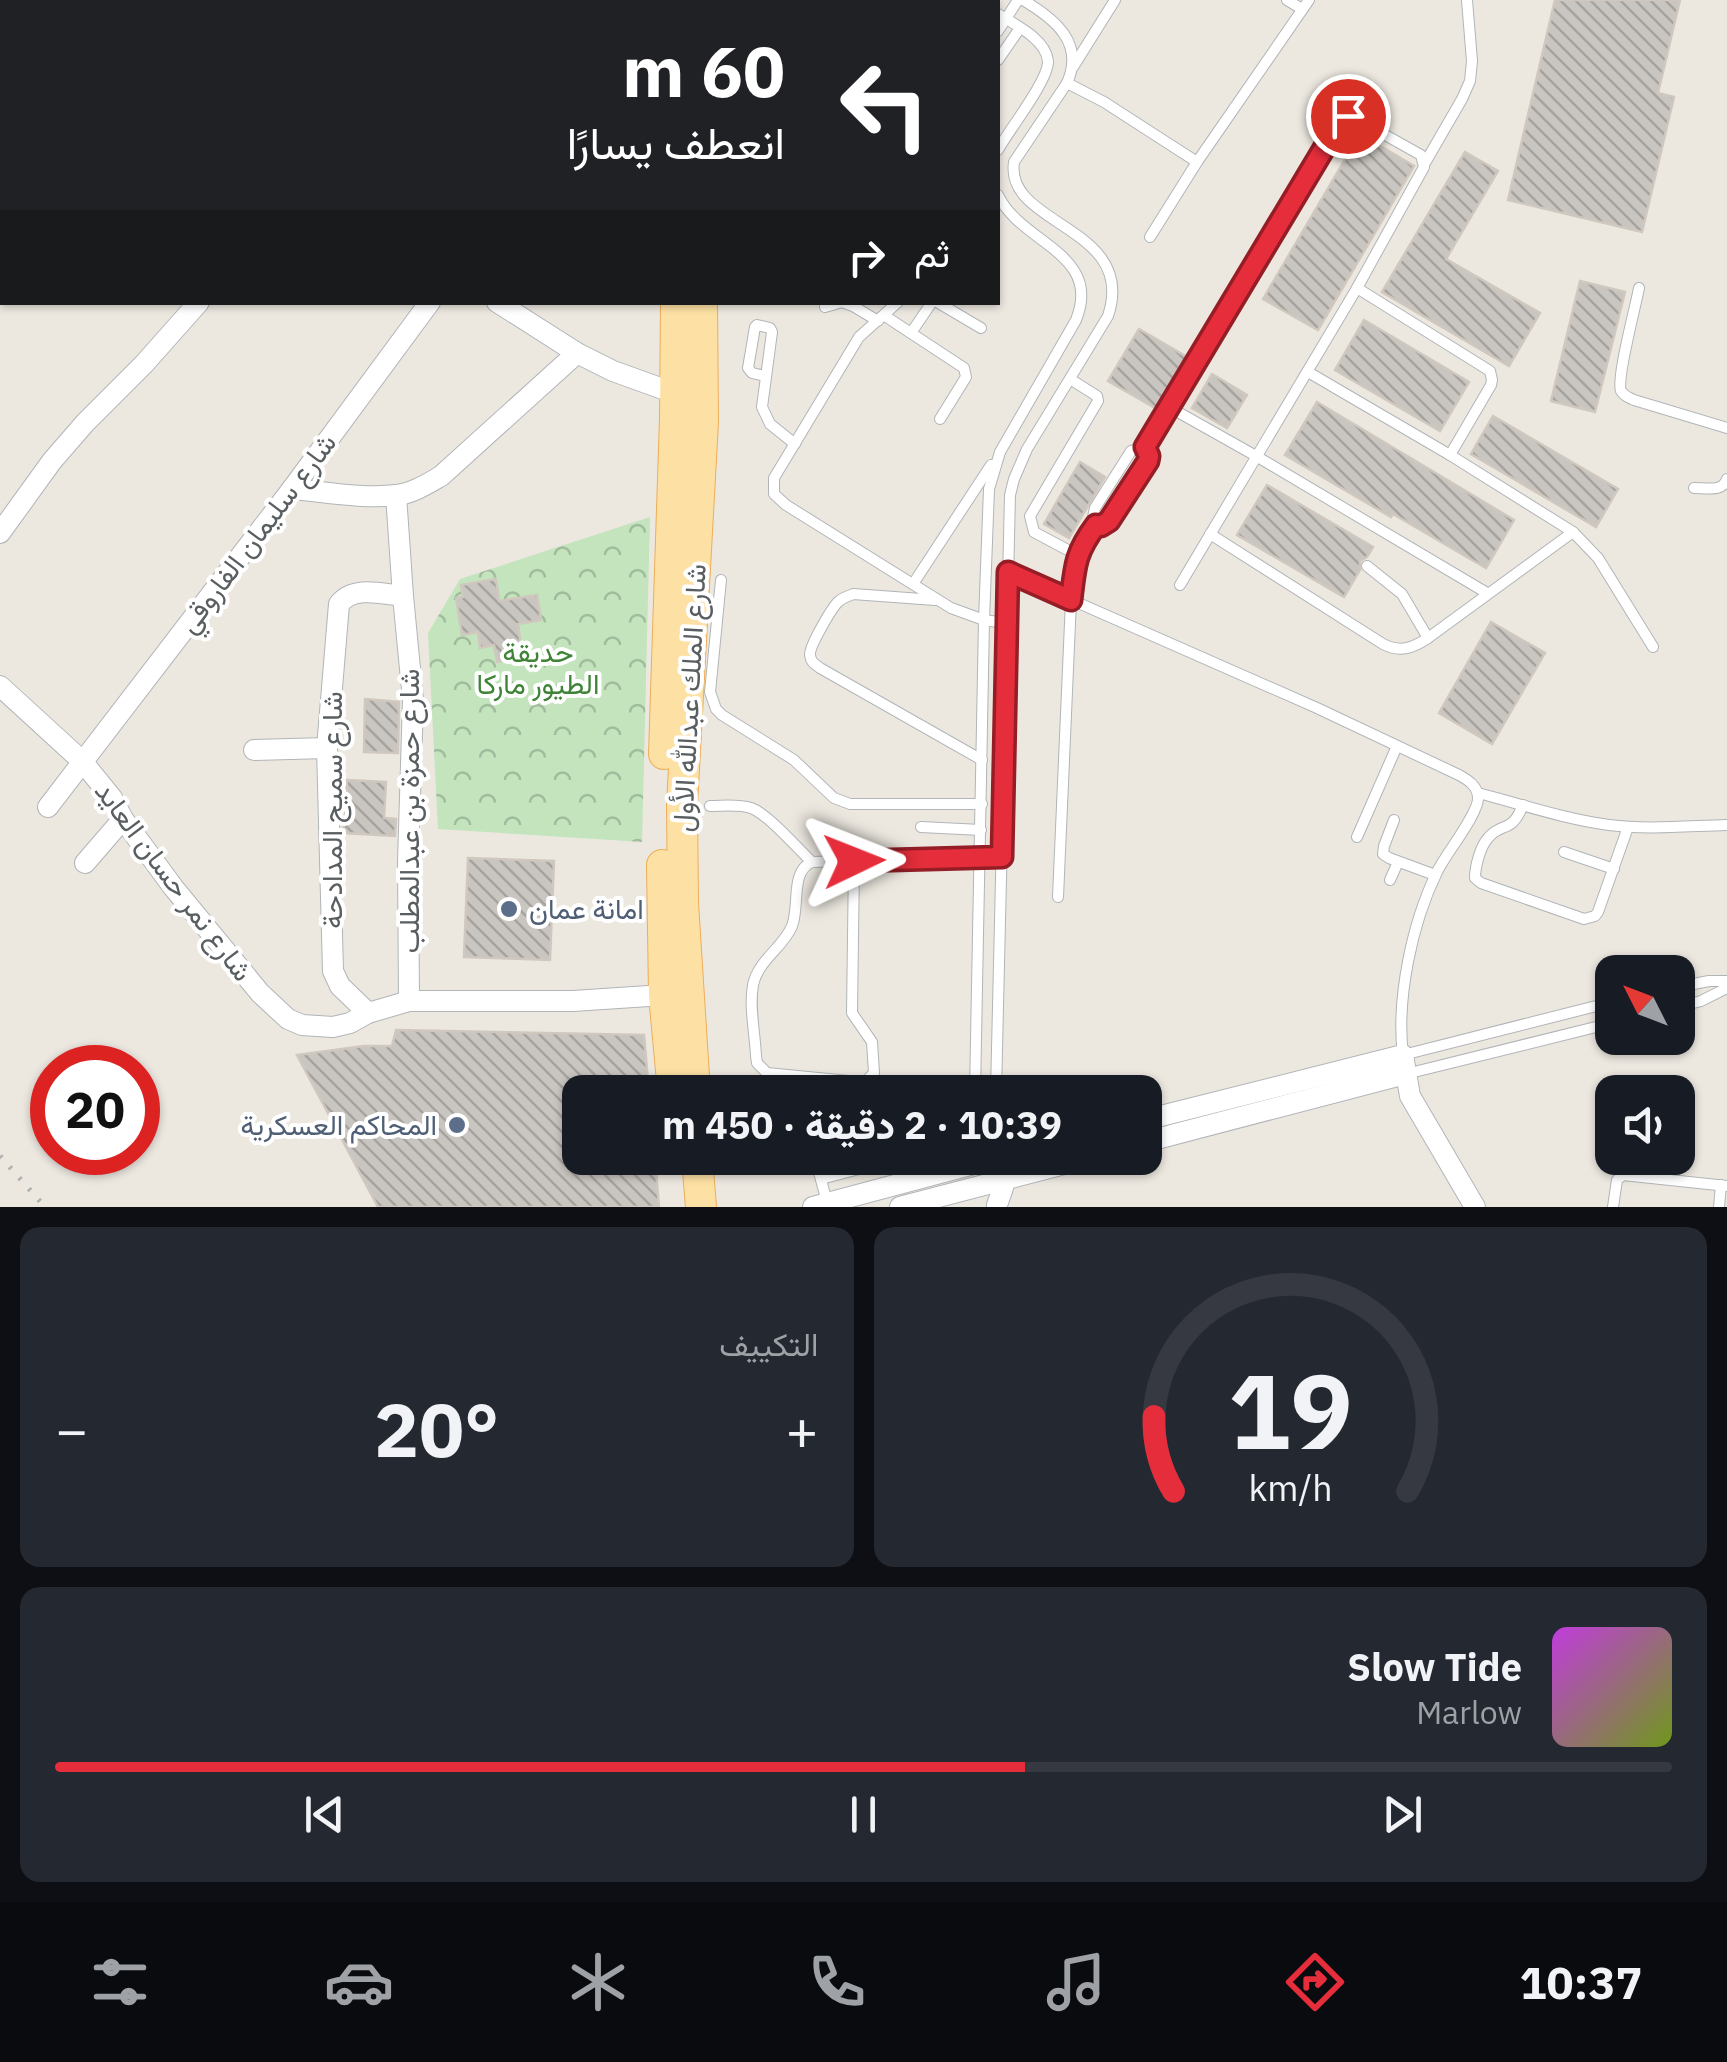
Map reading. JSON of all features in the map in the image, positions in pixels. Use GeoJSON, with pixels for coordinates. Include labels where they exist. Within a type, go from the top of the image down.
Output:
{"type":"FeatureCollection","features":[{"type":"Feature","properties":{"kind":"main road","name":"شارع الملك عبدالله الأول"},"geometry":{"type":"LineString","coordinates":[[671,1075],[664,994],[662,902],[676,305]]}},
{"type":"Feature","properties":{"kind":"main road","name":"شارع الملك عبدالله الأول"},"geometry":{"type":"LineString","coordinates":[[695,1075],[684,940],[682,820],[704,422],[702,305]]}},
{"type":"Feature","properties":{"kind":"main road"},"geometry":{"type":"LineString","coordinates":[[683,1207],[689,1175]]}},
{"type":"Feature","properties":{"kind":"main road"},"geometry":{"type":"LineString","coordinates":[[694,1175],[702,1207]]}},
{"type":"Feature","properties":{"kind":"main road"},"geometry":{"type":"LineString","coordinates":[[702,1175],[729,1207]]}},
{"type":"Feature","properties":{"kind":"street"},"geometry":{"type":"LineString","coordinates":[[0,533],[52,461],[195,305]]}},
{"type":"Feature","properties":{"kind":"street","name":"شارع سليمان الفاروقي"},"geometry":{"type":"LineString","coordinates":[[48,807],[428,305]]}},
{"type":"Feature","properties":{"kind":"street"},"geometry":{"type":"LineString","coordinates":[[502,305],[577,353],[674,393]]}},
{"type":"Feature","properties":{"kind":"street"},"geometry":{"type":"LineString","coordinates":[[292,489],[349,494],[396,494],[418,489],[441,476],[577,353]]}},
{"type":"Feature","properties":{"kind":"street","name":"شارع حمزة بن عبدالمطلب"},"geometry":{"type":"LineString","coordinates":[[396,494],[413,700],[408,862],[410,1000]]}},
{"type":"Feature","properties":{"kind":"street","name":"شارع سميح المدادحة"},"geometry":{"type":"LineString","coordinates":[[368,1012],[340,986],[333,970],[327,748],[339,604],[345,596],[357,592],[403,596]]}},
{"type":"Feature","properties":{"kind":"street","name":"شارع نمر حسان العايد"},"geometry":{"type":"LineString","coordinates":[[0,686],[98,779],[164,876],[260,993],[288,1019],[302,1025],[333,1026],[410,1000],[573,1002],[664,994]]}},
{"type":"Feature","properties":{"kind":"street"},"geometry":{"type":"LineString","coordinates":[[254,750],[327,748]]}},
{"type":"Feature","properties":{"kind":"street"},"geometry":{"type":"LineString","coordinates":[[85,863],[124,818]]}},
{"type":"Feature","properties":{"kind":"street"},"geometry":{"type":"LineString","coordinates":[[1162,1116],[1404,1064]]}},
{"type":"Feature","properties":{"kind":"street"},"geometry":{"type":"LineString","coordinates":[[1162,1137],[1404,1064]]}},
{"type":"Feature","properties":{"kind":"street"},"geometry":{"type":"LineString","coordinates":[[1404,1064],[1415,1105],[1474,1207]]}},
{"type":"Feature","properties":{"kind":"street"},"geometry":{"type":"LineString","coordinates":[[823,1206],[954,1175]]}},
{"type":"Feature","properties":{"kind":"street"},"geometry":{"type":"LineString","coordinates":[[900,1207],[972,1175]]}},
{"type":"Feature","properties":{"kind":"street"},"geometry":{"type":"LineString","coordinates":[[993,1175],[997,1206]]}},
{"type":"Feature","properties":{"kind":"lane"},"geometry":{"type":"LineString","coordinates":[[1000,147],[1040,84],[1048,62],[1036,41],[1002,16],[1021,0],[1041,11],[1062,30],[1072,55],[1072,69]]}},
{"type":"Feature","properties":{"kind":"lane"},"geometry":{"type":"LineString","coordinates":[[1000,201],[1014,182],[1014,162],[1067,83],[1115,0]]}},
{"type":"Feature","properties":{"kind":"lane"},"geometry":{"type":"LineString","coordinates":[[1150,237],[1306,5],[1287,0]]}},
{"type":"Feature","properties":{"kind":"lane"},"geometry":{"type":"LineString","coordinates":[[1180,585],[1357,288],[1462,100],[1470,81],[1472,61],[1467,0]]}},
{"type":"Feature","properties":{"kind":"lane"},"geometry":{"type":"LineString","coordinates":[[1000,57],[1020,28]]}},
{"type":"Feature","properties":{"kind":"lane"},"geometry":{"type":"LineString","coordinates":[[1067,83],[1197,162]]}},
{"type":"Feature","properties":{"kind":"lane"},"geometry":{"type":"LineString","coordinates":[[1145,447],[1340,121],[1348,116],[1356,118],[1418,153],[1425,163]]}},
{"type":"Feature","properties":{"kind":"lane"},"geometry":{"type":"LineString","coordinates":[[996,1075],[1010,495],[1027,449],[1113,302],[1109,270],[1101,257],[1029,200],[1014,182]]}},
{"type":"Feature","properties":{"kind":"lane"},"geometry":{"type":"LineString","coordinates":[[913,584],[1000,452],[1081,308],[1082,284],[1077,272],[1000,203]]}},
{"type":"Feature","properties":{"kind":"lane"},"geometry":{"type":"LineString","coordinates":[[1357,288],[1490,372],[1490,385],[1450,455]]}},
{"type":"Feature","properties":{"kind":"lane"},"geometry":{"type":"LineString","coordinates":[[1640,288],[1621,374],[1621,391],[1634,400],[1727,428]]}},
{"type":"Feature","properties":{"kind":"lane"},"geometry":{"type":"LineString","coordinates":[[825,306],[829,305]]}},
{"type":"Feature","properties":{"kind":"lane"},"geometry":{"type":"LineString","coordinates":[[850,305],[911,333],[961,365],[966,372],[964,381],[940,419]]}},
{"type":"Feature","properties":{"kind":"lane"},"geometry":{"type":"LineString","coordinates":[[895,305],[859,338],[774,478],[774,494],[936,600],[984,620],[1006,623]]}},
{"type":"Feature","properties":{"kind":"lane"},"geometry":{"type":"LineString","coordinates":[[911,333],[932,305]]}},
{"type":"Feature","properties":{"kind":"lane"},"geometry":{"type":"LineString","coordinates":[[939,305],[981,328]]}},
{"type":"Feature","properties":{"kind":"lane"},"geometry":{"type":"LineString","coordinates":[[765,376],[748,368],[757,325],[772,330],[762,399],[764,416],[794,444]]}},
{"type":"Feature","properties":{"kind":"lane"},"geometry":{"type":"LineString","coordinates":[[1054,358],[1098,401],[1030,516],[1034,532],[1077,556]]}},
{"type":"Feature","properties":{"kind":"lane"},"geometry":{"type":"LineString","coordinates":[[1308,372],[1573,532],[1598,558],[1653,647]]}},
{"type":"Feature","properties":{"kind":"lane"},"geometry":{"type":"LineString","coordinates":[[1169,407],[1486,594]]}},
{"type":"Feature","properties":{"kind":"lane"},"geometry":{"type":"LineString","coordinates":[[1096,525],[1109,521],[1148,461],[1145,447]]}},
{"type":"Feature","properties":{"kind":"lane"},"geometry":{"type":"LineString","coordinates":[[1096,525],[1095,508],[1131,451],[1145,447]]}},
{"type":"Feature","properties":{"kind":"lane"},"geometry":{"type":"LineString","coordinates":[[975,1075],[987,509],[1000,452]]}},
{"type":"Feature","properties":{"kind":"lane"},"geometry":{"type":"LineString","coordinates":[[1694,488],[1720,488],[1727,478]]}},
{"type":"Feature","properties":{"kind":"lane"},"geometry":{"type":"LineString","coordinates":[[1058,898],[1071,600],[1077,556],[1096,525]]}},
{"type":"Feature","properties":{"kind":"lane"},"geometry":{"type":"LineString","coordinates":[[1210,534],[1389,647],[1404,649],[1428,638],[1573,532]]}},
{"type":"Feature","properties":{"kind":"lane"},"geometry":{"type":"LineString","coordinates":[[1367,566],[1402,594],[1428,638]]}},
{"type":"Feature","properties":{"kind":"lane"},"geometry":{"type":"LineString","coordinates":[[1008,572],[1398,746],[1466,780],[1478,793],[1590,822],[1628,826],[1727,825]]}},
{"type":"Feature","properties":{"kind":"lane"},"geometry":{"type":"LineString","coordinates":[[721,580],[710,692],[722,715],[784,753],[842,802],[982,804]]}},
{"type":"Feature","properties":{"kind":"lane"},"geometry":{"type":"LineString","coordinates":[[936,600],[853,594],[845,597],[838,602],[810,649],[812,660],[982,760]]}},
{"type":"Feature","properties":{"kind":"lane"},"geometry":{"type":"LineString","coordinates":[[1356,837],[1398,746]]}},
{"type":"Feature","properties":{"kind":"lane"},"geometry":{"type":"LineString","coordinates":[[1404,1064],[1402,1012],[1420,912],[1435,876],[1475,811],[1478,793]]}},
{"type":"Feature","properties":{"kind":"lane"},"geometry":{"type":"LineString","coordinates":[[1522,805],[1515,822],[1486,841],[1474,874],[1478,881],[1584,919],[1598,912],[1628,826]]}},
{"type":"Feature","properties":{"kind":"lane"},"geometry":{"type":"LineString","coordinates":[[710,806],[746,807],[759,812],[812,862]]}},
{"type":"Feature","properties":{"kind":"lane"},"geometry":{"type":"LineString","coordinates":[[1394,820],[1383,850],[1386,856],[1435,876]]}},
{"type":"Feature","properties":{"kind":"lane"},"geometry":{"type":"LineString","coordinates":[[921,827],[981,830]]}},
{"type":"Feature","properties":{"kind":"lane"},"geometry":{"type":"LineString","coordinates":[[1564,852],[1614,869]]}},
{"type":"Feature","properties":{"kind":"lane"},"geometry":{"type":"LineString","coordinates":[[854,861],[852,1013],[872,1042],[874,1073],[865,1082],[767,1073],[757,1063],[752,997],[755,979],[789,931],[801,870],[808,863],[812,862],[1002,857]]}},
{"type":"Feature","properties":{"kind":"lane"},"geometry":{"type":"LineString","coordinates":[[1390,880],[1398,862]]}},
{"type":"Feature","properties":{"kind":"lane"},"geometry":{"type":"LineString","coordinates":[[1695,983],[1727,984]]}},
{"type":"Feature","properties":{"kind":"lane"},"geometry":{"type":"LineString","coordinates":[[1695,1003],[1727,984]]}},
{"type":"Feature","properties":{"kind":"lane"},"geometry":{"type":"LineString","coordinates":[[1404,1064],[1595,1007]]}},
{"type":"Feature","properties":{"kind":"lane"},"geometry":{"type":"LineString","coordinates":[[1404,1064],[1595,1026]]}},
{"type":"Feature","properties":{"kind":"lane"},"geometry":{"type":"LineString","coordinates":[[820,1175],[823,1206]]}},
{"type":"Feature","properties":{"kind":"lane"},"geometry":{"type":"LineString","coordinates":[[821,1179],[836,1175]]}},
{"type":"Feature","properties":{"kind":"lane"},"geometry":{"type":"LineString","coordinates":[[1614,1207],[1616,1184],[1623,1175],[1724,1185],[1718,1207]]}},
{"type":"Feature","properties":{"kind":"green space","name":"حديقة الطيور ماركا"},"geometry":{"type":"Polygon","coordinates":[[[650,517],[642,842],[438,829],[428,633],[460,579],[650,517]]]}},
{"type":"Feature","properties":{"kind":"building"},"geometry":{"type":"Polygon","coordinates":[[[1555,0],[1680,0],[1658,93],[1674,97],[1642,232],[1508,200],[1555,0]]]}},
{"type":"Feature","properties":{"kind":"building"},"geometry":{"type":"Polygon","coordinates":[[[1360,134],[1414,166],[1318,330],[1263,299],[1360,134]]]}},
{"type":"Feature","properties":{"kind":"building"},"geometry":{"type":"Polygon","coordinates":[[[1465,152],[1498,171],[1446,259],[1540,313],[1509,366],[1382,292],[1465,152]]]}},
{"type":"Feature","properties":{"kind":"building"},"geometry":{"type":"Polygon","coordinates":[[[1580,281],[1625,292],[1595,412],[1551,401],[1580,281]]]}},
{"type":"Feature","properties":{"kind":"building"},"geometry":{"type":"Polygon","coordinates":[[[1364,320],[1469,382],[1440,431],[1335,370],[1364,320]]]}},
{"type":"Feature","properties":{"kind":"building"},"geometry":{"type":"Polygon","coordinates":[[[1139,329],[1187,357],[1157,409],[1108,381],[1139,329]]]}},
{"type":"Feature","properties":{"kind":"building"},"geometry":{"type":"Polygon","coordinates":[[[1212,374],[1247,395],[1227,428],[1192,408],[1212,374]]]}},
{"type":"Feature","properties":{"kind":"building"},"geometry":{"type":"Polygon","coordinates":[[[1317,402],[1514,520],[1486,568],[1285,455],[1317,402]]]}},
{"type":"Feature","properties":{"kind":"building"},"geometry":{"type":"Polygon","coordinates":[[[1493,416],[1618,489],[1596,527],[1471,454],[1493,416]]]}},
{"type":"Feature","properties":{"kind":"building"},"geometry":{"type":"Polygon","coordinates":[[[1080,462],[1105,477],[1069,538],[1044,524],[1080,462]]]}},
{"type":"Feature","properties":{"kind":"building"},"geometry":{"type":"Polygon","coordinates":[[[1267,485],[1373,547],[1360,561],[1360,570],[1344,597],[1237,535],[1267,485]]]}},
{"type":"Feature","properties":{"kind":"building"},"geometry":{"type":"Polygon","coordinates":[[[496,579],[499,601],[537,595],[541,620],[518,624],[521,646],[512,647],[513,659],[497,662],[494,645],[480,648],[478,632],[462,635],[456,598],[463,597],[461,585],[496,579]]]}},
{"type":"Feature","properties":{"kind":"building"},"geometry":{"type":"Polygon","coordinates":[[[1491,622],[1545,653],[1492,744],[1439,713],[1491,622]]]}},
{"type":"Feature","properties":{"kind":"building"},"geometry":{"type":"Polygon","coordinates":[[[365,699],[399,702],[398,753],[364,752],[365,699]]]}},
{"type":"Feature","properties":{"kind":"building"},"geometry":{"type":"Polygon","coordinates":[[[347,780],[386,782],[384,818],[396,819],[395,836],[343,833],[347,780]]]}},
{"type":"Feature","properties":{"kind":"building","name":"امانة عمان"},"geometry":{"type":"Polygon","coordinates":[[[468,858],[554,861],[550,960],[464,957],[468,858]]]}},
{"type":"Feature","properties":{"kind":"building","name":"المحاكم العسكرية"},"geometry":{"type":"Polygon","coordinates":[[[396,1030],[644,1035],[648,1075],[562,1075],[562,1175],[656,1175],[659,1207],[378,1207],[297,1055],[392,1046],[396,1030]]]}},
{"type":"Feature","properties":{"kind":"railway"},"geometry":{"type":"LineString","coordinates":[[0,1156],[45,1207]]}},
{"type":"Feature","properties":{"kind":"place","name":"امانة عمان"},"geometry":{"type":"Point","coordinates":[509,909]}},
{"type":"Feature","properties":{"kind":"place","name":"المحاكم العسكرية"},"geometry":{"type":"Point","coordinates":[457,1125]}},
{"type":"Feature","properties":{"kind":"route"},"geometry":{"type":"LineString","coordinates":[[854,861],[1002,857],[1008,572],[1071,600],[1082,544],[1096,525],[1109,521],[1148,461],[1145,447],[1340,121],[1348,116]]}}]}
